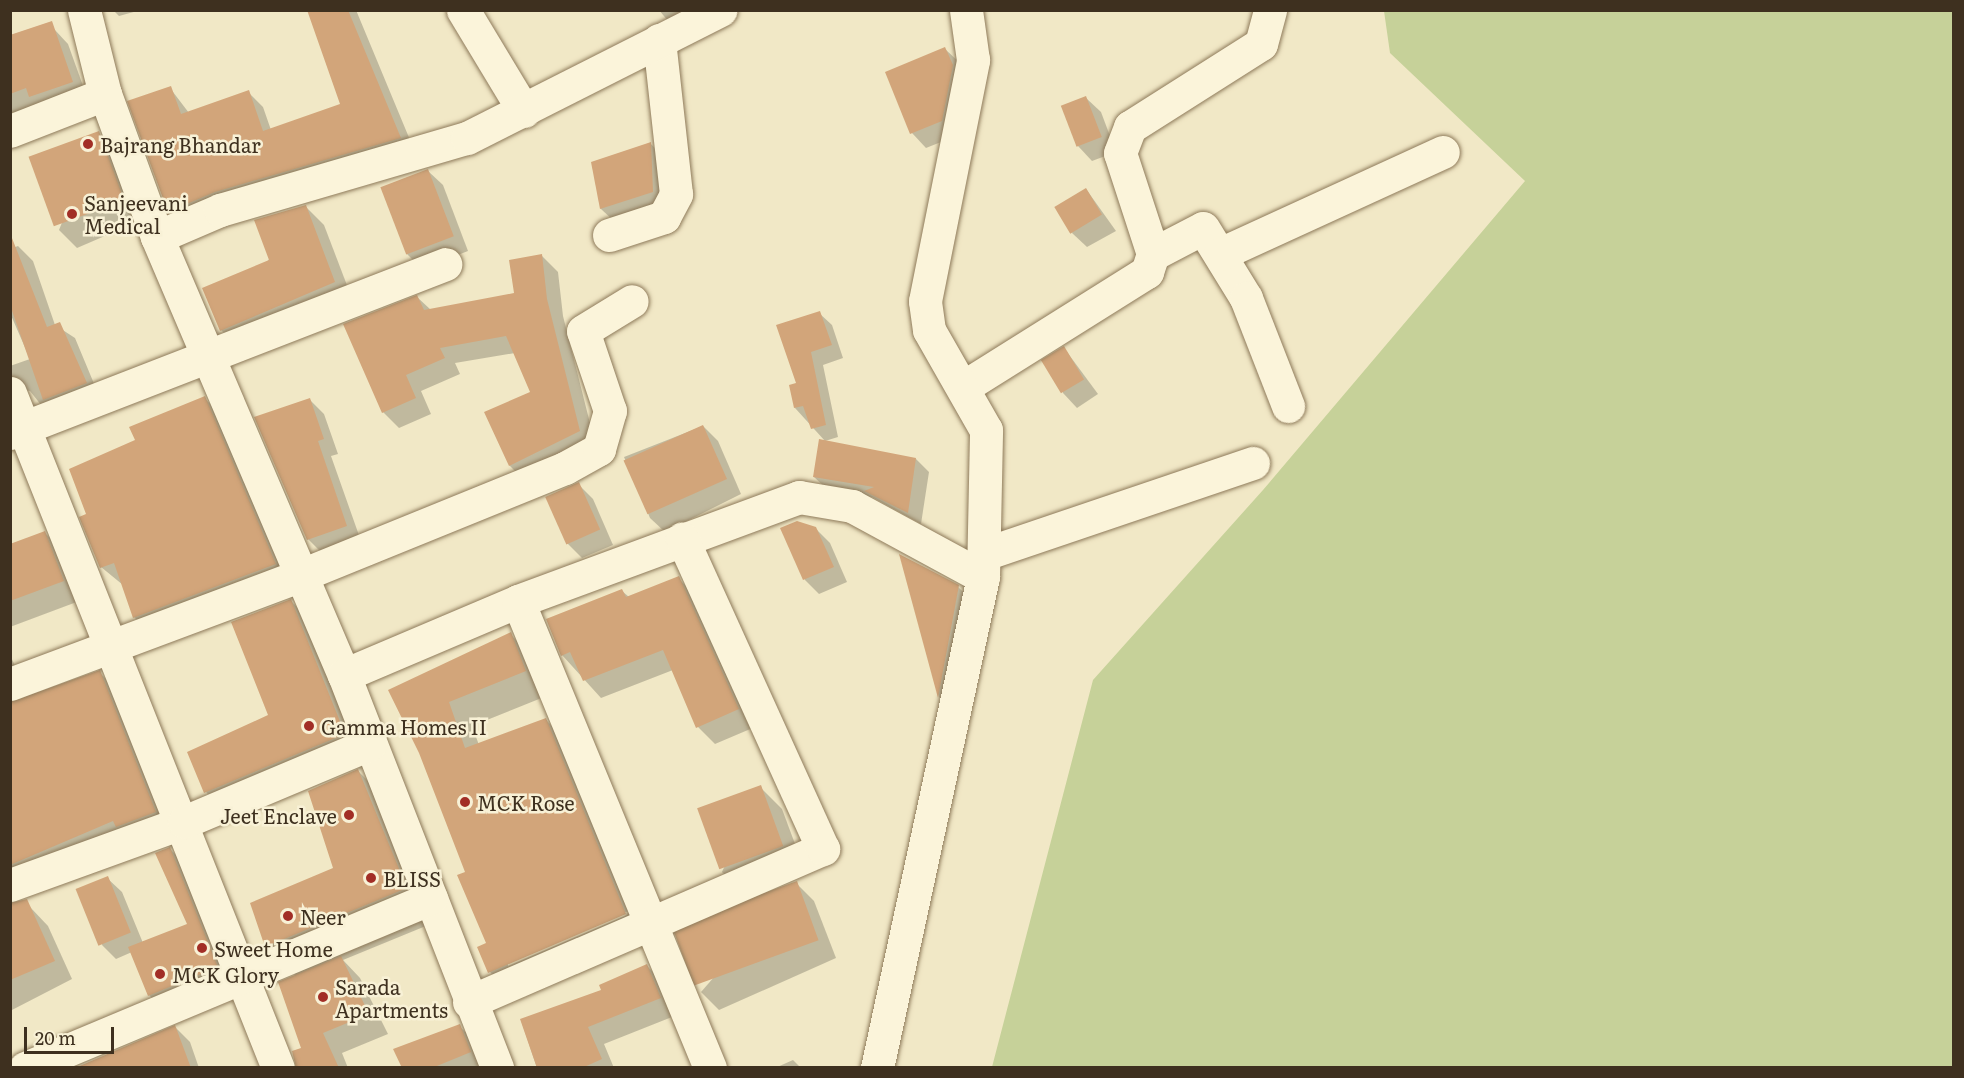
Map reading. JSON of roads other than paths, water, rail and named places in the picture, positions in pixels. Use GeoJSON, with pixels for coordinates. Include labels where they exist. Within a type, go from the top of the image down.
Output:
{"type":"FeatureCollection","features":[{"type":"Feature","properties":{"kind":"street"},"geometry":{"type":"LineString","coordinates":[[84,10],[105,94],[157,237],[210,354],[299,576],[344,675],[431,898],[469,1002],[488,1065]]}},
{"type":"Feature","properties":{"kind":"street"},"geometry":{"type":"LineString","coordinates":[[463,10],[524,111]]}},
{"type":"Feature","properties":{"kind":"street"},"geometry":{"type":"LineString","coordinates":[[157,237],[220,210],[467,138],[720,10]]}},
{"type":"Feature","properties":{"kind":"street"},"geometry":{"type":"LineString","coordinates":[[877,1068],[984,566],[986,430],[965,386],[929,330],[925,301],[973,60],[966,10]]}},
{"type":"Feature","properties":{"kind":"street"},"geometry":{"type":"LineString","coordinates":[[965,386],[1147,272],[1153,254],[1120,153],[1130,127],[1261,44],[1270,10]]}},
{"type":"Feature","properties":{"kind":"street"},"geometry":{"type":"LineString","coordinates":[[609,235],[664,217],[676,194],[659,40]]}},
{"type":"Feature","properties":{"kind":"street"},"geometry":{"type":"LineString","coordinates":[[10,131],[105,94]]}},
{"type":"Feature","properties":{"kind":"street"},"geometry":{"type":"LineString","coordinates":[[1220,254],[1443,152]]}},
{"type":"Feature","properties":{"kind":"street"},"geometry":{"type":"LineString","coordinates":[[1153,254],[1203,228],[1246,298],[1288,406]]}},
{"type":"Feature","properties":{"kind":"street"},"geometry":{"type":"LineString","coordinates":[[17,431],[445,264]]}},
{"type":"Feature","properties":{"kind":"street"},"geometry":{"type":"LineString","coordinates":[[10,684],[299,576],[565,468],[599,448],[610,411],[583,332],[632,302]]}},
{"type":"Feature","properties":{"kind":"street"},"geometry":{"type":"LineString","coordinates":[[10,393],[17,431],[114,646],[246,980],[278,1068]]}},
{"type":"Feature","properties":{"kind":"street"},"geometry":{"type":"LineString","coordinates":[[344,675],[518,601],[682,538],[799,497],[829,499],[890,523],[984,566],[1253,463]]}},
{"type":"Feature","properties":{"kind":"street"},"geometry":{"type":"LineString","coordinates":[[469,1002],[823,849],[682,538]]}},
{"type":"Feature","properties":{"kind":"street"},"geometry":{"type":"LineString","coordinates":[[518,601],[710,1068]]}},
{"type":"Feature","properties":{"kind":"street"},"geometry":{"type":"LineString","coordinates":[[10,885],[184,822],[370,744]]}},
{"type":"Feature","properties":{"kind":"street"},"geometry":{"type":"LineString","coordinates":[[25,1068],[246,980],[431,898]]}},
{"type":"Feature","properties":{"kind":"place","name":"Bajrang Bhandar"},"geometry":{"type":"Point","coordinates":[88,144]}},
{"type":"Feature","properties":{"kind":"place","name":"Sanjeevani Medical"},"geometry":{"type":"Point","coordinates":[72,214]}},
{"type":"Feature","properties":{"kind":"place","name":"Gamma Homes II"},"geometry":{"type":"Point","coordinates":[309,726]}},
{"type":"Feature","properties":{"kind":"place","name":"MCK Rose"},"geometry":{"type":"Point","coordinates":[465,802]}},
{"type":"Feature","properties":{"kind":"place","name":"Jeet Enclave"},"geometry":{"type":"Point","coordinates":[349,815]}},
{"type":"Feature","properties":{"kind":"place","name":"BLISS"},"geometry":{"type":"Point","coordinates":[371,878]}},
{"type":"Feature","properties":{"kind":"place","name":"Neer"},"geometry":{"type":"Point","coordinates":[288,916]}},
{"type":"Feature","properties":{"kind":"place","name":"Sweet Home"},"geometry":{"type":"Point","coordinates":[202,948]}},
{"type":"Feature","properties":{"kind":"place","name":"MCK Glory"},"geometry":{"type":"Point","coordinates":[160,974]}},
{"type":"Feature","properties":{"kind":"place","name":"Sarada Apartments"},"geometry":{"type":"Point","coordinates":[323,997]}}]}
